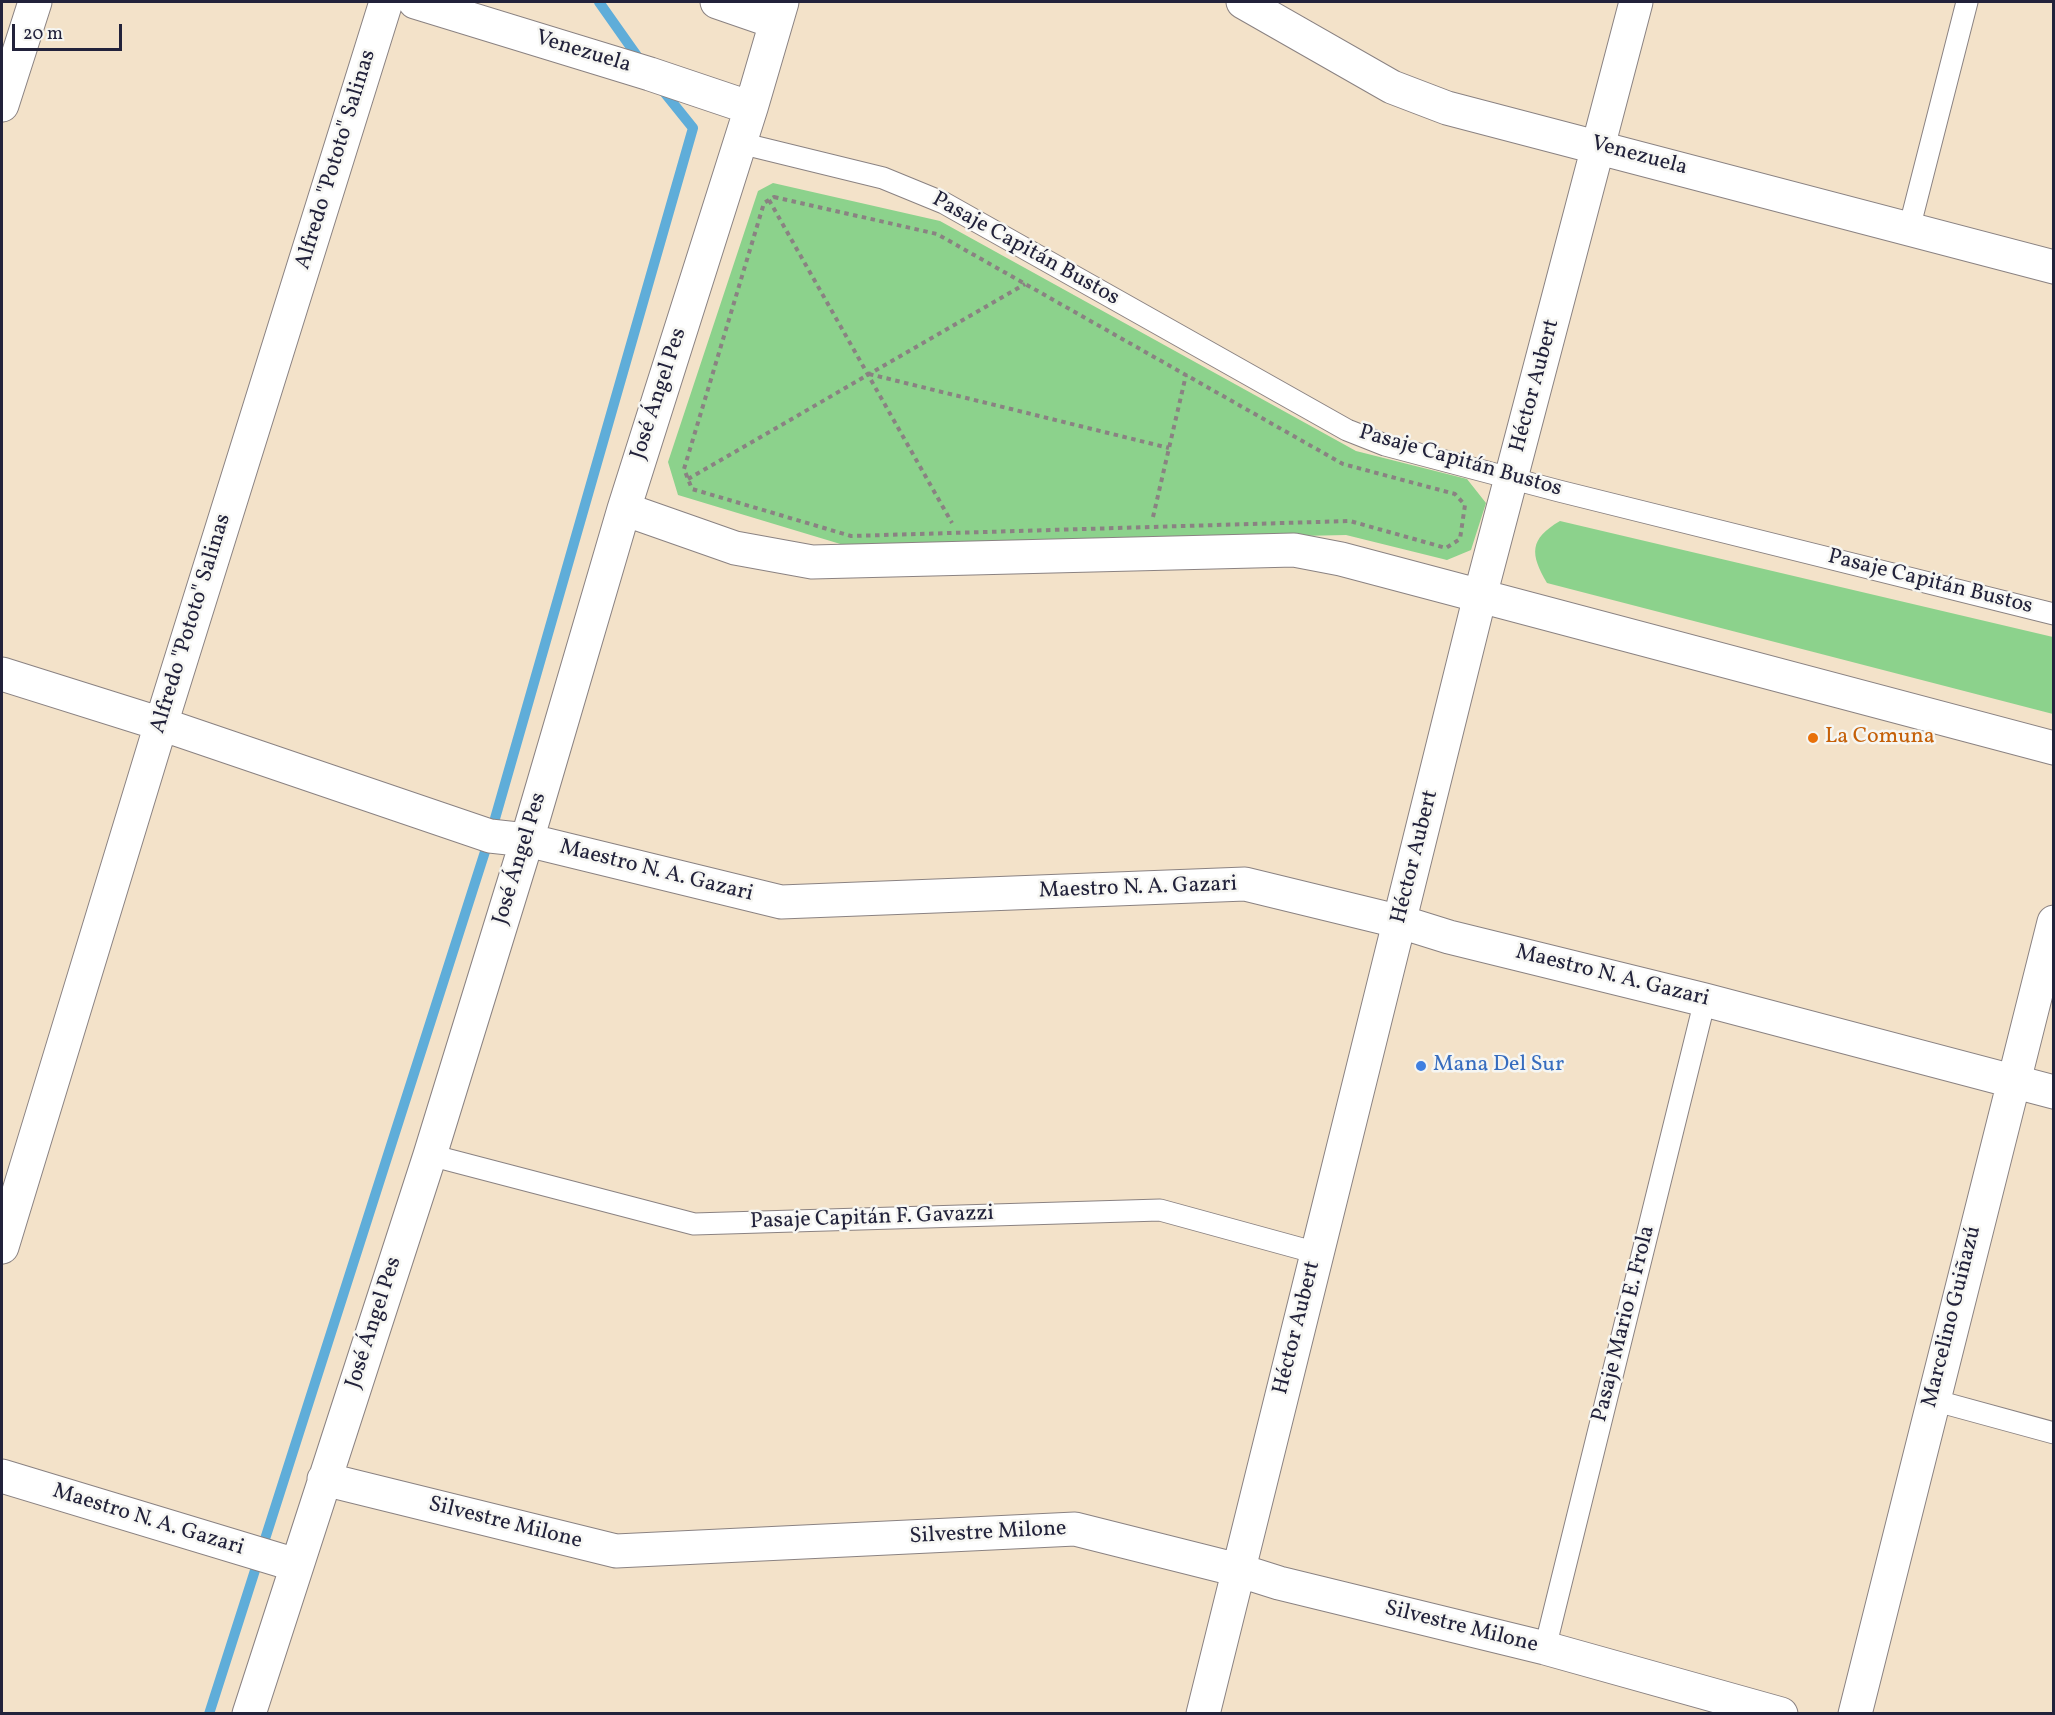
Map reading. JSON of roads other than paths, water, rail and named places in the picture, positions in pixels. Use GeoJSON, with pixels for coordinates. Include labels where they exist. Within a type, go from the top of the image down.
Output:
{"type":"FeatureCollection","features":[{"type":"Feature","properties":{"kind":"street"},"geometry":{"type":"LineString","coordinates":[[2,105],[35,2]]}},
{"type":"Feature","properties":{"kind":"street","name":"Alfredo \"Pototo\" Salinas"},"geometry":{"type":"LineString","coordinates":[[2,1247],[161,724],[386,2]]}},
{"type":"Feature","properties":{"kind":"street","name":"Venezuela"},"geometry":{"type":"LineString","coordinates":[[415,2],[650,74],[751,108]]}},
{"type":"Feature","properties":{"kind":"street"},"geometry":{"type":"LineString","coordinates":[[717,2],[778,12]]}},
{"type":"Feature","properties":{"kind":"street","name":"Venezuela"},"geometry":{"type":"LineString","coordinates":[[1243,2],[1392,87],[1447,108],[2054,267]]}},
{"type":"Feature","properties":{"kind":"street","name":"Héctor Aubert"},"geometry":{"type":"LineString","coordinates":[[1203,1713],[1480,596],[1636,2]]}},
{"type":"Feature","properties":{"kind":"street","name":"José Ángel Pes"},"geometry":{"type":"LineString","coordinates":[[249,1713],[430,1155],[528,840],[624,509],[751,108],[778,12]]}},
{"type":"Feature","properties":{"kind":"street"},"geometry":{"type":"LineString","coordinates":[[624,509],[735,548],[812,562],[1294,550],[1341,559],[2054,748]]}},
{"type":"Feature","properties":{"kind":"street","name":"Maestro N. A. Gazari"},"geometry":{"type":"LineString","coordinates":[[2,674],[161,724],[489,836],[528,840],[781,902],[1245,884],[1705,1000],[2054,1092]]}},
{"type":"Feature","properties":{"kind":"street","name":"Marcelino Guiñazú"},"geometry":{"type":"LineString","coordinates":[[1855,1713],[2054,922]]}},
{"type":"Feature","properties":{"kind":"street","name":"Maestro N. A. Gazari"},"geometry":{"type":"LineString","coordinates":[[2,1476],[296,1565]]}},
{"type":"Feature","properties":{"kind":"street","name":"Silvestre Milone"},"geometry":{"type":"LineString","coordinates":[[324,1479],[616,1551],[1075,1529],[1239,1570],[1280,1583],[1545,1648],[1781,1713]]}},
{"type":"Feature","properties":{"kind":"lane"},"geometry":{"type":"LineString","coordinates":[[1910,229],[1967,2]]}},
{"type":"Feature","properties":{"kind":"lane","name":"Pasaje Capitán Bustos"},"geometry":{"type":"LineString","coordinates":[[740,143],[883,178],[944,203],[1347,430],[1385,445],[2054,614]]}},
{"type":"Feature","properties":{"kind":"lane","name":"Pasaje Mario E. Frola"},"geometry":{"type":"LineString","coordinates":[[1545,1648],[1705,1000]]}},
{"type":"Feature","properties":{"kind":"lane","name":"Pasaje Capitán F. Gavazzi"},"geometry":{"type":"LineString","coordinates":[[430,1155],[694,1224],[1160,1210],[1317,1253]]}},
{"type":"Feature","properties":{"kind":"lane"},"geometry":{"type":"LineString","coordinates":[[1933,1400],[2054,1433]]}},
{"type":"Feature","properties":{"kind":"waterway"},"geometry":{"type":"LineString","coordinates":[[599,2],[642,63]]}},
{"type":"Feature","properties":{"kind":"waterway"},"geometry":{"type":"LineString","coordinates":[[209,1714],[490,836],[693,128],[660,87]]}},
{"type":"Feature","properties":{"kind":"place","name":"La Comuna"},"geometry":{"type":"Point","coordinates":[1813,738]}},
{"type":"Feature","properties":{"kind":"place","name":"Mana Del Sur"},"geometry":{"type":"Point","coordinates":[1421,1066]}}]}
